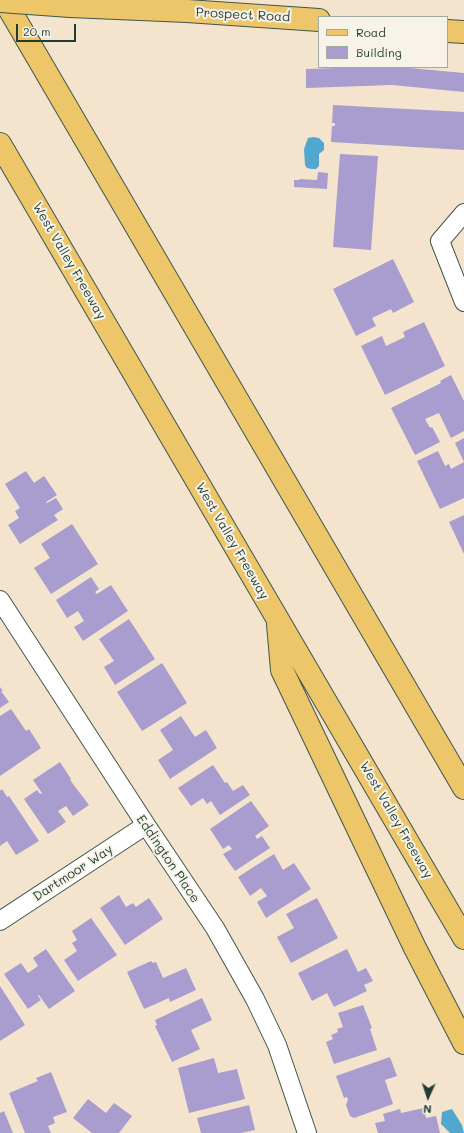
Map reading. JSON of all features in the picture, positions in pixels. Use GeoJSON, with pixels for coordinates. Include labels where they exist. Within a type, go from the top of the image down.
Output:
{"type":"FeatureCollection","features":[{"type":"Feature","properties":{"kind":"main road"},"geometry":{"type":"LineString","coordinates":[[4,0],[464,788]]}},
{"type":"Feature","properties":{"kind":"main road","name":"Prospect Road"},"geometry":{"type":"LineString","coordinates":[[0,1],[318,20]]}},
{"type":"Feature","properties":{"kind":"main road"},"geometry":{"type":"LineString","coordinates":[[448,31],[464,32]]}},
{"type":"Feature","properties":{"kind":"main road","name":"West Valley Freeway"},"geometry":{"type":"LineString","coordinates":[[0,144],[464,938]]}},
{"type":"Feature","properties":{"kind":"main road"},"geometry":{"type":"LineString","coordinates":[[278,618],[282,670],[415,948],[464,1044]]}},
{"type":"Feature","properties":{"kind":"street"},"geometry":{"type":"LineString","coordinates":[[464,213],[440,241],[464,302]]}},
{"type":"Feature","properties":{"kind":"street","name":"Eddington Place"},"geometry":{"type":"LineString","coordinates":[[0,600],[146,826],[215,928],[255,998],[277,1045],[307,1133]]}},
{"type":"Feature","properties":{"kind":"street","name":"Dartmoor Way"},"geometry":{"type":"LineString","coordinates":[[0,920],[146,826]]}},
{"type":"Feature","properties":{"kind":"water"},"geometry":{"type":"Polygon","coordinates":[[[308,138],[319,138],[324,143],[324,150],[319,154],[319,166],[316,169],[307,168],[305,165],[304,149],[308,138]]]}},
{"type":"Feature","properties":{"kind":"water"},"geometry":{"type":"Polygon","coordinates":[[[452,1109],[462,1125],[464,1133],[450,1133],[441,1124],[442,1112],[452,1109]]]}},
{"type":"Feature","properties":{"kind":"building"},"geometry":{"type":"Polygon","coordinates":[[[410,68],[464,73],[464,92],[392,85],[306,88],[306,69],[410,68]]]}},
{"type":"Feature","properties":{"kind":"building"},"geometry":{"type":"Polygon","coordinates":[[[333,105],[464,112],[464,150],[331,142],[332,126],[335,126],[335,123],[332,123],[333,105]]]}},
{"type":"Feature","properties":{"kind":"building"},"geometry":{"type":"Polygon","coordinates":[[[340,154],[378,156],[371,250],[333,247],[340,154]]]}},
{"type":"Feature","properties":{"kind":"building"},"geometry":{"type":"Polygon","coordinates":[[[318,172],[328,173],[327,189],[294,187],[294,180],[317,180],[318,172]]]}},
{"type":"Feature","properties":{"kind":"building"},"geometry":{"type":"Polygon","coordinates":[[[393,259],[414,302],[393,313],[391,309],[372,318],[376,326],[356,336],[333,289],[393,259]]]}},
{"type":"Feature","properties":{"kind":"building"},"geometry":{"type":"Polygon","coordinates":[[[424,322],[445,366],[385,395],[361,346],[382,336],[386,346],[405,337],[403,332],[424,322]]]}},
{"type":"Feature","properties":{"kind":"building"},"geometry":{"type":"Polygon","coordinates":[[[451,375],[464,401],[464,431],[451,438],[439,413],[425,419],[430,428],[432,427],[440,442],[415,455],[391,408],[441,383],[440,381],[451,375]]]}},
{"type":"Feature","properties":{"kind":"building"},"geometry":{"type":"Polygon","coordinates":[[[464,438],[464,462],[455,443],[464,438]]]}},
{"type":"Feature","properties":{"kind":"building"},"geometry":{"type":"Polygon","coordinates":[[[438,451],[445,466],[449,464],[451,469],[464,462],[464,498],[440,509],[417,461],[438,451]]]}},
{"type":"Feature","properties":{"kind":"building"},"geometry":{"type":"Polygon","coordinates":[[[26,471],[34,483],[44,476],[57,495],[46,502],[47,503],[56,498],[63,509],[54,515],[58,520],[20,544],[8,525],[19,518],[15,511],[20,508],[5,484],[26,471]]]}},
{"type":"Feature","properties":{"kind":"building"},"geometry":{"type":"Polygon","coordinates":[[[464,515],[464,554],[449,522],[464,515]]]}},
{"type":"Feature","properties":{"kind":"building"},"geometry":{"type":"Polygon","coordinates":[[[72,524],[98,564],[51,594],[34,568],[50,558],[41,544],[72,524]]]}},
{"type":"Feature","properties":{"kind":"building"},"geometry":{"type":"Polygon","coordinates":[[[91,577],[99,589],[95,592],[97,594],[111,585],[128,611],[83,641],[74,627],[84,621],[78,611],[67,618],[56,600],[91,577]]]}},
{"type":"Feature","properties":{"kind":"building"},"geometry":{"type":"Polygon","coordinates":[[[129,619],[155,659],[115,685],[104,667],[114,661],[99,639],[129,619]]]}},
{"type":"Feature","properties":{"kind":"building"},"geometry":{"type":"Polygon","coordinates":[[[162,663],[187,703],[142,731],[117,692],[162,663]]]}},
{"type":"Feature","properties":{"kind":"building"},"geometry":{"type":"Polygon","coordinates":[[[0,687],[3,691],[1,691],[9,702],[0,708],[0,687]]]}},
{"type":"Feature","properties":{"kind":"building"},"geometry":{"type":"Polygon","coordinates":[[[11,709],[26,731],[29,729],[41,748],[0,776],[0,716],[11,709]]]}},
{"type":"Feature","properties":{"kind":"building"},"geometry":{"type":"Polygon","coordinates":[[[181,716],[195,737],[206,730],[217,748],[170,779],[158,760],[173,750],[160,730],[181,716]]]}},
{"type":"Feature","properties":{"kind":"building"},"geometry":{"type":"Polygon","coordinates":[[[60,762],[71,779],[70,780],[89,805],[73,816],[66,806],[58,811],[66,822],[48,834],[24,799],[37,790],[40,794],[42,793],[33,780],[60,762]]]}},
{"type":"Feature","properties":{"kind":"building"},"geometry":{"type":"Polygon","coordinates":[[[213,765],[225,783],[227,782],[233,791],[243,785],[250,795],[220,815],[211,801],[207,804],[203,798],[191,806],[178,788],[213,765]]]}},
{"type":"Feature","properties":{"kind":"building"},"geometry":{"type":"Polygon","coordinates":[[[2,789],[7,797],[9,796],[39,841],[16,855],[7,841],[0,846],[0,791],[2,789]]]}},
{"type":"Feature","properties":{"kind":"building"},"geometry":{"type":"Polygon","coordinates":[[[251,801],[269,826],[255,836],[257,839],[262,836],[270,848],[235,871],[223,854],[232,849],[229,845],[223,849],[210,829],[251,801]]]}},
{"type":"Feature","properties":{"kind":"building"},"geometry":{"type":"Polygon","coordinates":[[[274,854],[283,870],[294,863],[311,889],[266,918],[257,902],[267,896],[261,888],[250,896],[238,877],[274,854]]]}},
{"type":"Feature","properties":{"kind":"building"},"geometry":{"type":"Polygon","coordinates":[[[119,895],[126,907],[133,903],[136,907],[149,898],[163,919],[125,945],[100,908],[119,895]]]}},
{"type":"Feature","properties":{"kind":"building"},"geometry":{"type":"Polygon","coordinates":[[[317,898],[338,938],[291,963],[277,937],[294,928],[286,914],[317,898]]]}},
{"type":"Feature","properties":{"kind":"building"},"geometry":{"type":"Polygon","coordinates":[[[91,918],[117,955],[78,981],[64,960],[77,951],[72,943],[77,940],[72,931],[91,918]]]}},
{"type":"Feature","properties":{"kind":"building"},"geometry":{"type":"Polygon","coordinates":[[[46,949],[75,991],[49,1009],[39,995],[38,996],[41,1000],[28,1009],[4,974],[21,963],[28,973],[38,966],[33,958],[46,949]]]}},
{"type":"Feature","properties":{"kind":"building"},"geometry":{"type":"Polygon","coordinates":[[[347,949],[358,972],[366,968],[373,981],[364,985],[367,991],[334,1007],[327,993],[312,1001],[298,973],[347,949]]]}},
{"type":"Feature","properties":{"kind":"building"},"geometry":{"type":"Polygon","coordinates":[[[151,961],[153,963],[156,962],[163,978],[186,968],[196,990],[170,1002],[169,998],[144,1009],[127,972],[151,961]]]}},
{"type":"Feature","properties":{"kind":"building"},"geometry":{"type":"Polygon","coordinates":[[[0,986],[25,1025],[0,1041],[0,986]]]}},
{"type":"Feature","properties":{"kind":"building"},"geometry":{"type":"Polygon","coordinates":[[[202,998],[212,1020],[191,1030],[200,1049],[172,1062],[155,1026],[157,1025],[155,1020],[202,998]]]}},
{"type":"Feature","properties":{"kind":"building"},"geometry":{"type":"Polygon","coordinates":[[[363,1005],[372,1028],[370,1029],[377,1050],[334,1064],[326,1042],[333,1039],[331,1035],[338,1032],[337,1029],[343,1027],[338,1013],[363,1005]]]}},
{"type":"Feature","properties":{"kind":"building"},"geometry":{"type":"Polygon","coordinates":[[[390,1057],[397,1076],[385,1080],[393,1104],[354,1118],[350,1116],[346,1105],[348,1100],[347,1097],[344,1098],[336,1076],[390,1057]]]}},
{"type":"Feature","properties":{"kind":"building"},"geometry":{"type":"Polygon","coordinates":[[[214,1058],[218,1073],[237,1069],[245,1099],[189,1113],[178,1068],[214,1058]]]}},
{"type":"Feature","properties":{"kind":"building"},"geometry":{"type":"Polygon","coordinates":[[[51,1072],[67,1112],[53,1117],[55,1123],[48,1126],[51,1133],[25,1133],[9,1093],[38,1081],[36,1078],[51,1072]]]}},
{"type":"Feature","properties":{"kind":"building"},"geometry":{"type":"Polygon","coordinates":[[[88,1099],[106,1113],[114,1103],[132,1116],[119,1133],[92,1133],[73,1118],[88,1099]]]}},
{"type":"Feature","properties":{"kind":"building"},"geometry":{"type":"Polygon","coordinates":[[[249,1105],[255,1130],[241,1133],[201,1133],[197,1118],[249,1105]]]}},
{"type":"Feature","properties":{"kind":"building"},"geometry":{"type":"Polygon","coordinates":[[[424,1108],[426,1118],[436,1116],[440,1133],[378,1133],[375,1123],[385,1121],[383,1114],[400,1109],[401,1113],[424,1108]]]}},
{"type":"Feature","properties":{"kind":"building"},"geometry":{"type":"Polygon","coordinates":[[[4,1111],[13,1133],[0,1133],[0,1113],[4,1111]]]}}]}
